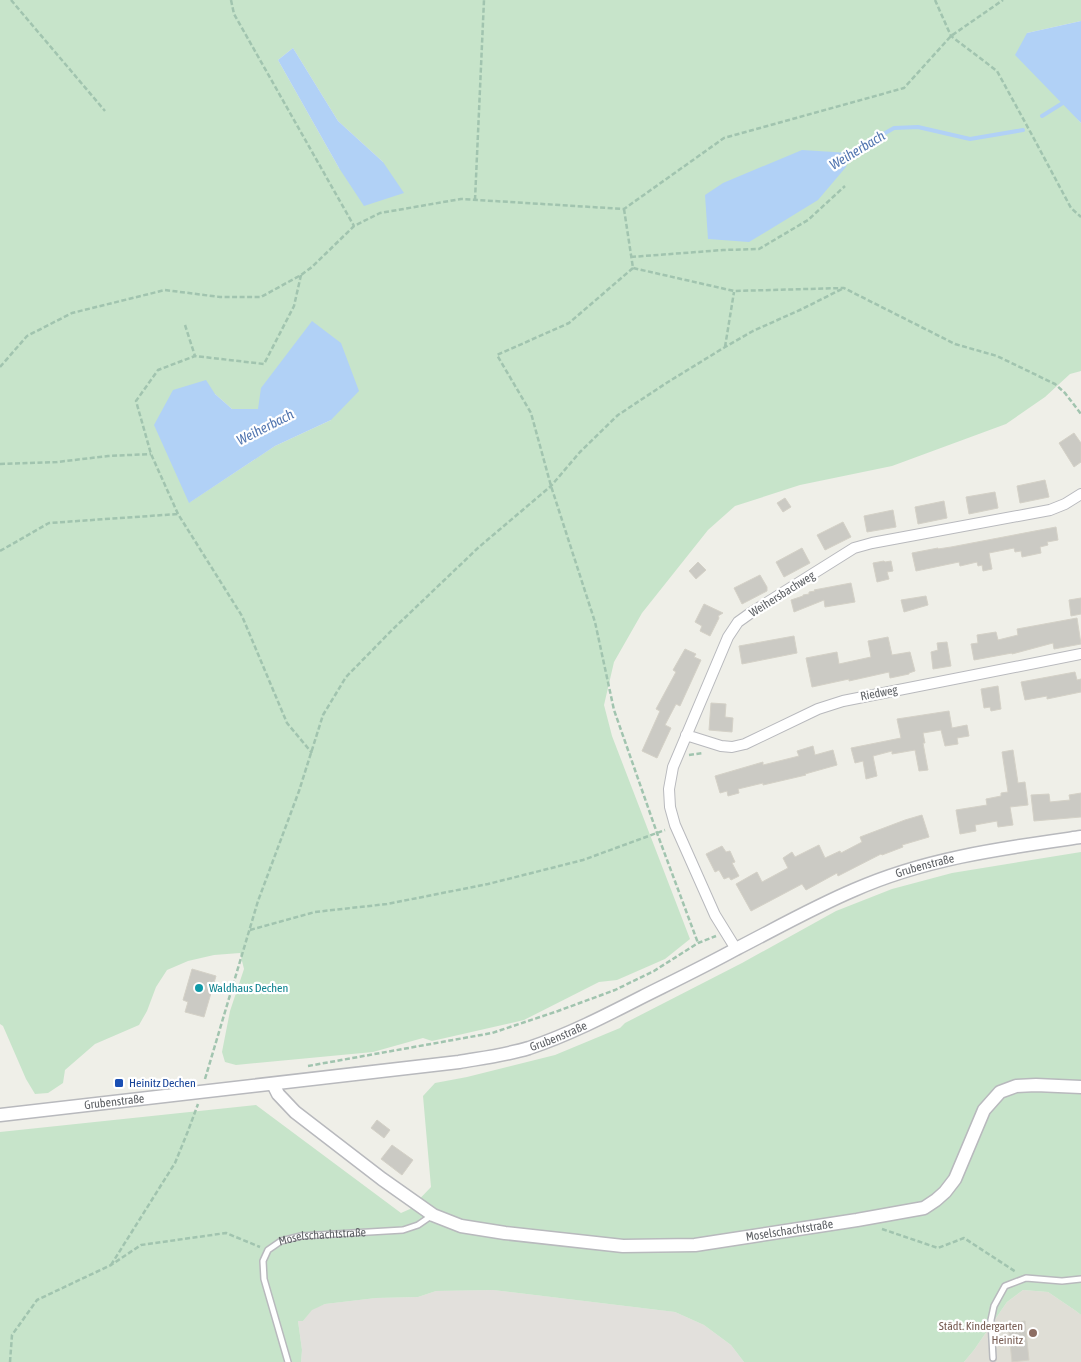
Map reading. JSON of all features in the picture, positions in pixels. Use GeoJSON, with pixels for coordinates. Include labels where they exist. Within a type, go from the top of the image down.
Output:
{"type":"FeatureCollection","features":[{"type":"Feature","properties":{"kind":"street","name":"Weihersbachweg"},"geometry":{"type":"LineString","coordinates":[[736,949],[715,915],[675,825],[670,807],[669,789],[672,767],[728,637],[738,622],[854,548],[1050,510],[1066,504],[1081,494]]}},
{"type":"Feature","properties":{"kind":"street","name":"Riedweg"},"geometry":{"type":"LineString","coordinates":[[686,735],[721,746],[732,747],[745,744],[818,709],[843,701],[1081,654]]}},
{"type":"Feature","properties":{"kind":"street","name":"Grubenstraße"},"geometry":{"type":"LineString","coordinates":[[0,1115],[458,1062],[527,1048],[568,1034],[602,1018],[816,908],[855,889],[897,873],[984,851],[1081,837]]}},
{"type":"Feature","properties":{"kind":"street","name":"Moselschachtstraße"},"geometry":{"type":"LineString","coordinates":[[273,1084],[278,1094],[295,1112],[382,1179],[433,1215],[461,1226],[505,1233],[623,1246],[695,1245],[924,1208],[945,1192],[955,1179],[984,1110],[1000,1092],[1016,1086],[1081,1087]]}},
{"type":"Feature","properties":{"kind":"lane","name":"Moselschachtstraße"},"geometry":{"type":"LineString","coordinates":[[288,1362],[264,1279],[263,1261],[268,1250],[281,1241],[301,1236],[403,1230],[418,1225],[433,1215]]}},
{"type":"Feature","properties":{"kind":"lane"},"geometry":{"type":"LineString","coordinates":[[993,1358],[992,1320],[994,1306],[1005,1286],[1026,1278],[1062,1281],[1081,1279]]}},
{"type":"Feature","properties":{"kind":"path"},"geometry":{"type":"LineString","coordinates":[[11,0],[105,111]]}},
{"type":"Feature","properties":{"kind":"path"},"geometry":{"type":"LineString","coordinates":[[232,0],[234,14],[354,226]]}},
{"type":"Feature","properties":{"kind":"path"},"geometry":{"type":"LineString","coordinates":[[475,200],[484,0]]}},
{"type":"Feature","properties":{"kind":"path"},"geometry":{"type":"LineString","coordinates":[[935,0],[951,36],[997,71],[1071,208],[1081,217]]}},
{"type":"Feature","properties":{"kind":"path"},"geometry":{"type":"LineString","coordinates":[[0,366],[27,336],[72,313],[165,290],[220,297],[261,297],[312,266],[354,226],[380,213],[461,199],[624,209],[724,138],[904,88],[951,36],[1003,0]]}},
{"type":"Feature","properties":{"kind":"path"},"geometry":{"type":"LineString","coordinates":[[631,257],[759,249],[808,220],[845,186]]}},
{"type":"Feature","properties":{"kind":"path"},"geometry":{"type":"LineString","coordinates":[[624,209],[633,268]]}},
{"type":"Feature","properties":{"kind":"path"},"geometry":{"type":"LineString","coordinates":[[633,268],[734,291],[844,288],[955,344],[996,356],[1055,384],[1065,393],[1081,414]]}},
{"type":"Feature","properties":{"kind":"path"},"geometry":{"type":"LineString","coordinates":[[633,268],[569,323],[497,355],[531,413],[551,486],[594,622],[614,710],[698,942]]}},
{"type":"Feature","properties":{"kind":"path"},"geometry":{"type":"LineString","coordinates":[[301,274],[294,306],[264,364],[195,356],[158,370],[136,401],[152,454],[178,514],[242,616],[286,723],[312,753]]}},
{"type":"Feature","properties":{"kind":"path"},"geometry":{"type":"LineString","coordinates":[[111,1265],[175,1163],[188,1132],[258,901],[312,753],[323,715],[346,677],[479,547],[551,486],[580,452],[618,415],[668,382],[753,331],[844,288]]}},
{"type":"Feature","properties":{"kind":"path"},"geometry":{"type":"LineString","coordinates":[[725,347],[734,291]]}},
{"type":"Feature","properties":{"kind":"path"},"geometry":{"type":"LineString","coordinates":[[185,325],[195,356]]}},
{"type":"Feature","properties":{"kind":"path"},"geometry":{"type":"LineString","coordinates":[[0,464],[57,462],[108,456],[152,454]]}},
{"type":"Feature","properties":{"kind":"path"},"geometry":{"type":"LineString","coordinates":[[0,552],[49,523],[178,514]]}},
{"type":"Feature","properties":{"kind":"path"},"geometry":{"type":"LineString","coordinates":[[672,767],[686,755],[708,752],[721,746]]}},
{"type":"Feature","properties":{"kind":"path"},"geometry":{"type":"LineString","coordinates":[[250,930],[314,912],[387,904],[488,884],[584,860],[657,833]]}},
{"type":"Feature","properties":{"kind":"path"},"geometry":{"type":"LineString","coordinates":[[303,1067],[492,1033],[615,990],[654,971],[698,942],[725,932]]}},
{"type":"Feature","properties":{"kind":"path"},"geometry":{"type":"LineString","coordinates":[[857,1220],[938,1248],[964,1238],[1026,1278]]}},
{"type":"Feature","properties":{"kind":"path"},"geometry":{"type":"LineString","coordinates":[[10,1362],[12,1335],[37,1300],[111,1265],[141,1245],[226,1233],[268,1250]]}},
{"type":"Feature","properties":{"kind":"shaded area"},"geometry":{"type":"Polygon","coordinates":[[[493,1290],[675,1312],[704,1325],[731,1345],[744,1362],[301,1362],[302,1350],[298,1321],[303,1321],[312,1309],[325,1304],[376,1298],[418,1297],[436,1291],[493,1290]]]}},
{"type":"Feature","properties":{"kind":"shaded area","name":"Städt. Kindergarten Heinitz"},"geometry":{"type":"Polygon","coordinates":[[[1023,1290],[1048,1292],[1081,1315],[1081,1362],[964,1362],[1007,1302],[1023,1290]]]}},
{"type":"Feature","properties":{"kind":"green space"},"geometry":{"type":"Polygon","coordinates":[[[0,0],[1081,0],[1081,21],[1027,33],[1063,103],[1081,123],[1081,371],[1070,374],[1045,397],[1006,424],[892,466],[800,485],[735,506],[708,530],[642,613],[614,662],[604,705],[612,736],[690,939],[665,959],[617,980],[599,982],[524,1020],[432,1041],[423,1038],[373,1052],[236,1065],[225,1062],[222,1052],[230,1011],[244,969],[240,953],[214,955],[188,961],[167,970],[156,987],[147,1011],[139,1025],[95,1044],[65,1070],[63,1083],[48,1093],[35,1094],[26,1079],[3,1026],[0,1024],[0,0]],[[293,48],[278,60],[339,168],[383,162],[338,121],[293,48]],[[215,394],[176,473],[190,502],[275,446],[331,420],[258,409],[232,409],[215,394]]]}},
{"type":"Feature","properties":{"kind":"green space"},"geometry":{"type":"Polygon","coordinates":[[[1081,852],[1081,1315],[1048,1292],[1023,1290],[1007,1302],[964,1362],[744,1362],[731,1345],[704,1325],[675,1312],[493,1290],[436,1291],[418,1297],[376,1298],[325,1304],[312,1310],[303,1321],[298,1321],[302,1350],[301,1362],[0,1362],[0,1132],[256,1105],[401,1213],[410,1209],[431,1187],[423,1096],[435,1083],[555,1055],[620,1028],[625,1023],[742,963],[836,911],[892,889],[952,873],[1081,852]]]}},
{"type":"Feature","properties":{"kind":"water"},"geometry":{"type":"Polygon","coordinates":[[[1081,21],[1081,123],[1015,55],[1027,33],[1081,21]]]}},
{"type":"Feature","properties":{"kind":"water"},"geometry":{"type":"Polygon","coordinates":[[[293,48],[338,121],[383,162],[404,193],[364,206],[339,168],[278,60],[293,48]]]}},
{"type":"Feature","properties":{"kind":"water"},"geometry":{"type":"Polygon","coordinates":[[[802,150],[850,153],[846,167],[818,200],[787,219],[749,242],[708,239],[705,195],[723,183],[802,150]]]}},
{"type":"Feature","properties":{"kind":"water"},"geometry":{"type":"Polygon","coordinates":[[[312,321],[341,343],[359,391],[331,420],[275,446],[189,503],[154,425],[173,390],[206,380],[215,394],[232,409],[258,409],[261,388],[312,321]]]}},
{"type":"Feature","properties":{"kind":"building"},"geometry":{"type":"Polygon","coordinates":[[[1074,433],[1081,443],[1081,462],[1074,467],[1059,443],[1074,433]]]}},
{"type":"Feature","properties":{"kind":"building"},"geometry":{"type":"Polygon","coordinates":[[[1045,480],[1049,497],[1020,503],[1017,486],[1045,480]]]}},
{"type":"Feature","properties":{"kind":"building"},"geometry":{"type":"Polygon","coordinates":[[[995,492],[998,508],[969,514],[966,497],[995,492]]]}},
{"type":"Feature","properties":{"kind":"building"},"geometry":{"type":"Polygon","coordinates":[[[785,498],[791,507],[783,512],[777,503],[785,498]]]}},
{"type":"Feature","properties":{"kind":"building"},"geometry":{"type":"Polygon","coordinates":[[[944,501],[947,518],[918,524],[915,507],[944,501]]]}},
{"type":"Feature","properties":{"kind":"building"},"geometry":{"type":"Polygon","coordinates":[[[893,510],[896,527],[867,532],[864,516],[893,510]]]}},
{"type":"Feature","properties":{"kind":"building"},"geometry":{"type":"Polygon","coordinates":[[[843,522],[851,537],[825,550],[817,535],[843,522]]]}},
{"type":"Feature","properties":{"kind":"building"},"geometry":{"type":"Polygon","coordinates":[[[1056,527],[1058,540],[1047,542],[1048,545],[1040,547],[1041,553],[1022,557],[1021,551],[1015,552],[1014,548],[989,553],[992,569],[983,571],[982,565],[978,566],[977,562],[960,566],[959,562],[916,571],[912,553],[1056,527]]]}},
{"type":"Feature","properties":{"kind":"building"},"geometry":{"type":"Polygon","coordinates":[[[802,548],[810,563],[784,577],[776,562],[802,548]]]}},
{"type":"Feature","properties":{"kind":"building"},"geometry":{"type":"Polygon","coordinates":[[[891,561],[893,571],[887,572],[889,579],[877,582],[873,563],[891,561]]]}},
{"type":"Feature","properties":{"kind":"building"},"geometry":{"type":"Polygon","coordinates":[[[698,562],[706,570],[696,579],[689,571],[698,562]]]}},
{"type":"Feature","properties":{"kind":"building"},"geometry":{"type":"Polygon","coordinates":[[[760,575],[767,587],[767,591],[742,604],[734,588],[760,575]]]}},
{"type":"Feature","properties":{"kind":"building"},"geometry":{"type":"Polygon","coordinates":[[[851,583],[855,602],[825,607],[824,600],[794,612],[791,600],[809,594],[809,592],[814,590],[851,583]]]}},
{"type":"Feature","properties":{"kind":"building"},"geometry":{"type":"Polygon","coordinates":[[[926,596],[928,605],[904,612],[901,600],[926,596]]]}},
{"type":"Feature","properties":{"kind":"building"},"geometry":{"type":"Polygon","coordinates":[[[1081,598],[1081,614],[1071,616],[1069,600],[1081,598]]]}},
{"type":"Feature","properties":{"kind":"building"},"geometry":{"type":"Polygon","coordinates":[[[704,604],[723,613],[718,616],[719,618],[710,636],[700,631],[702,626],[695,622],[704,604]]]}},
{"type":"Feature","properties":{"kind":"building"},"geometry":{"type":"Polygon","coordinates":[[[1077,618],[1081,644],[1054,649],[1053,643],[1012,654],[974,660],[971,644],[978,643],[977,635],[996,632],[998,640],[1018,635],[1017,629],[1077,618]]]}},
{"type":"Feature","properties":{"kind":"building"},"geometry":{"type":"Polygon","coordinates":[[[794,636],[797,653],[742,664],[739,646],[794,636]]]}},
{"type":"Feature","properties":{"kind":"building"},"geometry":{"type":"Polygon","coordinates":[[[888,637],[892,655],[910,652],[915,671],[890,678],[889,672],[812,687],[806,658],[837,652],[839,664],[871,657],[868,641],[888,637]]]}},
{"type":"Feature","properties":{"kind":"building"},"geometry":{"type":"Polygon","coordinates":[[[947,642],[951,666],[933,669],[931,652],[938,650],[937,643],[947,642]]]}},
{"type":"Feature","properties":{"kind":"building"},"geometry":{"type":"Polygon","coordinates":[[[685,649],[696,654],[694,657],[701,660],[680,706],[676,704],[665,725],[671,728],[657,758],[642,751],[660,711],[656,709],[676,672],[673,670],[685,649]]]}},
{"type":"Feature","properties":{"kind":"building"},"geometry":{"type":"Polygon","coordinates":[[[1075,672],[1077,680],[1081,679],[1081,692],[1047,699],[1047,696],[1025,700],[1021,682],[1075,672]]]}},
{"type":"Feature","properties":{"kind":"building"},"geometry":{"type":"Polygon","coordinates":[[[998,686],[1001,709],[991,711],[990,707],[984,708],[981,689],[998,686]]]}},
{"type":"Feature","properties":{"kind":"building"},"geometry":{"type":"Polygon","coordinates":[[[711,703],[726,704],[725,717],[733,718],[732,732],[709,730],[711,703]]]}},
{"type":"Feature","properties":{"kind":"building"},"geometry":{"type":"Polygon","coordinates":[[[949,711],[952,728],[967,725],[969,736],[957,738],[958,744],[945,746],[941,730],[923,733],[928,770],[919,771],[915,750],[892,754],[892,751],[873,756],[877,776],[866,779],[863,761],[855,763],[851,748],[901,738],[897,719],[949,711]]]}},
{"type":"Feature","properties":{"kind":"building"},"geometry":{"type":"Polygon","coordinates":[[[813,746],[815,755],[833,750],[837,765],[806,775],[738,789],[739,793],[728,796],[727,791],[720,793],[715,776],[763,762],[763,765],[799,756],[797,751],[813,746]]]}},
{"type":"Feature","properties":{"kind":"building"},"geometry":{"type":"Polygon","coordinates":[[[1013,750],[1018,783],[1025,782],[1028,805],[1010,807],[1013,825],[998,827],[997,821],[975,825],[976,831],[960,834],[956,810],[987,805],[986,799],[1001,796],[1001,793],[1008,792],[1002,752],[1013,750]]]}},
{"type":"Feature","properties":{"kind":"building"},"geometry":{"type":"Polygon","coordinates":[[[1081,793],[1081,817],[1034,821],[1031,795],[1049,794],[1050,802],[1070,800],[1069,795],[1081,793]]]}},
{"type":"Feature","properties":{"kind":"building"},"geometry":{"type":"Polygon","coordinates":[[[922,815],[929,837],[881,854],[838,876],[837,873],[806,890],[802,884],[751,911],[736,884],[757,872],[762,882],[788,868],[783,858],[792,852],[795,857],[819,845],[825,858],[840,851],[841,853],[862,842],[860,837],[922,815]]]}},
{"type":"Feature","properties":{"kind":"building"},"geometry":{"type":"Polygon","coordinates":[[[722,846],[726,852],[730,851],[735,862],[732,863],[739,876],[731,880],[729,877],[724,879],[719,870],[715,872],[706,854],[722,846]]]}},
{"type":"Feature","properties":{"kind":"building","name":"Waldhaus Dechen"},"geometry":{"type":"Polygon","coordinates":[[[192,969],[216,976],[204,1017],[185,1012],[188,1002],[183,1000],[192,969]]]}},
{"type":"Feature","properties":{"kind":"building"},"geometry":{"type":"Polygon","coordinates":[[[377,1120],[390,1130],[384,1138],[371,1128],[377,1120]]]}},
{"type":"Feature","properties":{"kind":"building"},"geometry":{"type":"Polygon","coordinates":[[[392,1145],[413,1160],[402,1175],[381,1159],[392,1145]]]}},
{"type":"Feature","properties":{"kind":"building"},"geometry":{"type":"Polygon","coordinates":[[[1025,1321],[1029,1360],[1012,1362],[1008,1323],[1025,1321]]]}},
{"type":"Feature","properties":{"kind":"waterway","name":"Weiherbach"},"geometry":{"type":"LineString","coordinates":[[1042,116],[1066,101]]}},
{"type":"Feature","properties":{"kind":"waterway","name":"Weiherbach"},"geometry":{"type":"LineString","coordinates":[[847,155],[894,128],[918,127],[970,139],[1023,130]]}},
{"type":"Feature","properties":{"kind":"place","name":"Waldhaus Dechen"},"geometry":{"type":"Point","coordinates":[199,988]}},
{"type":"Feature","properties":{"kind":"place","name":"Heinitz Dechen"},"geometry":{"type":"Point","coordinates":[119,1083]}},
{"type":"Feature","properties":{"kind":"place","name":"Städt. Kindergarten Heinitz"},"geometry":{"type":"Point","coordinates":[1033,1333]}}]}
